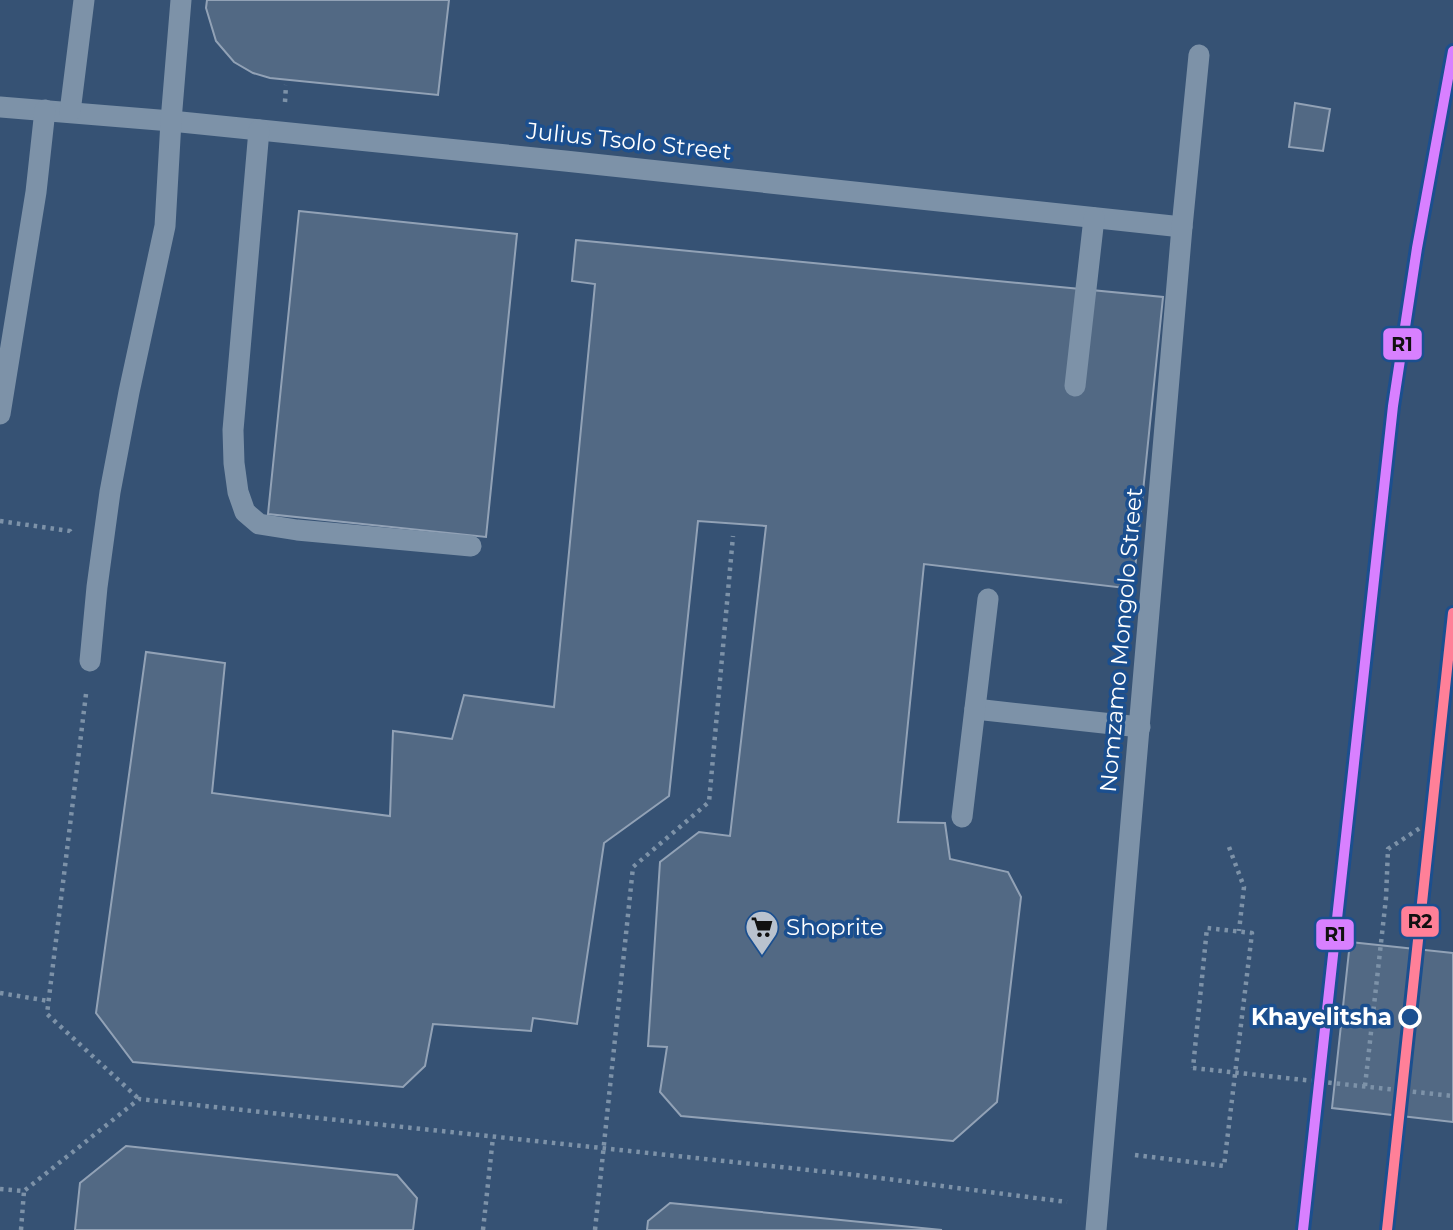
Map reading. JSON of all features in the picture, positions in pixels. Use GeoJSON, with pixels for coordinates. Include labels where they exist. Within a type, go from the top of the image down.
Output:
{"type":"FeatureCollection","features":[{"type":"Feature","properties":{"kind":"lane"},"geometry":{"type":"LineString","coordinates":[[70,112],[83,0]]}},
{"type":"Feature","properties":{"kind":"lane"},"geometry":{"type":"LineString","coordinates":[[90,661],[97,587],[115,467],[165,226],[181,0]]}},
{"type":"Feature","properties":{"kind":"lane","name":"Nomzamo Mongolo Street"},"geometry":{"type":"LineString","coordinates":[[1096,1230],[1199,55]]}},
{"type":"Feature","properties":{"kind":"lane","name":"Julius Tsolo Street"},"geometry":{"type":"LineString","coordinates":[[0,107],[171,121],[606,165],[1182,228]]}},
{"type":"Feature","properties":{"kind":"lane"},"geometry":{"type":"LineString","coordinates":[[0,414],[36,192],[45,110]]}},
{"type":"Feature","properties":{"kind":"lane"},"geometry":{"type":"LineString","coordinates":[[259,130],[233,430],[238,492],[245,512],[258,524],[297,530],[471,546]]}},
{"type":"Feature","properties":{"kind":"lane"},"geometry":{"type":"LineString","coordinates":[[1075,386],[1094,218]]}},
{"type":"Feature","properties":{"kind":"lane"},"geometry":{"type":"LineString","coordinates":[[962,817],[988,599]]}},
{"type":"Feature","properties":{"kind":"lane"},"geometry":{"type":"LineString","coordinates":[[975,709],[1140,727]]}},
{"type":"Feature","properties":{"kind":"path"},"geometry":{"type":"LineString","coordinates":[[0,521],[70,531],[97,587]]}},
{"type":"Feature","properties":{"kind":"path"},"geometry":{"type":"LineString","coordinates":[[595,1230],[633,867],[709,802],[733,536]]}},
{"type":"Feature","properties":{"kind":"path"},"geometry":{"type":"LineString","coordinates":[[90,661],[47,1014],[139,1099],[856,1175],[1098,1205]]}},
{"type":"Feature","properties":{"kind":"path"},"geometry":{"type":"LineString","coordinates":[[1366,1086],[1386,898],[1388,849],[1423,826]]}},
{"type":"Feature","properties":{"kind":"path"},"geometry":{"type":"LineString","coordinates":[[1229,847],[1244,887],[1239,931]]}},
{"type":"Feature","properties":{"kind":"path"},"geometry":{"type":"LineString","coordinates":[[1103,1151],[1224,1166],[1252,933],[1207,928],[1193,1068],[1366,1086],[1453,1096]]}},
{"type":"Feature","properties":{"kind":"path"},"geometry":{"type":"LineString","coordinates":[[0,993],[49,1000]]}},
{"type":"Feature","properties":{"kind":"path"},"geometry":{"type":"LineString","coordinates":[[0,1189],[24,1191],[139,1099]]}},
{"type":"Feature","properties":{"kind":"path"},"geometry":{"type":"LineString","coordinates":[[482,1230],[493,1137]]}},
{"type":"Feature","properties":{"kind":"path"},"geometry":{"type":"LineString","coordinates":[[20,1230],[24,1191]]}},
{"type":"Feature","properties":{"kind":"building"},"geometry":{"type":"Polygon","coordinates":[[[207,0],[449,0],[438,95],[270,78],[253,73],[234,62],[216,41],[206,8],[207,0]]]}},
{"type":"Feature","properties":{"kind":"building"},"geometry":{"type":"Polygon","coordinates":[[[1295,103],[1330,109],[1323,151],[1289,147],[1295,103]]]}},
{"type":"Feature","properties":{"kind":"building"},"geometry":{"type":"Polygon","coordinates":[[[299,211],[517,234],[486,537],[268,514],[299,211]]]}},
{"type":"Feature","properties":{"kind":"building"},"geometry":{"type":"Polygon","coordinates":[[[576,240],[1163,297],[1133,589],[924,564],[898,822],[945,823],[950,859],[1008,872],[1021,897],[997,1102],[953,1141],[681,1116],[660,1092],[667,1047],[648,1046],[660,862],[699,832],[730,836],[766,526],[698,521],[669,796],[604,843],[577,1024],[533,1018],[531,1031],[433,1024],[425,1066],[403,1087],[133,1062],[96,1013],[146,652],[225,663],[212,793],[390,816],[393,731],[452,739],[464,695],[554,707],[595,284],[572,281],[576,240]]]}},
{"type":"Feature","properties":{"kind":"building"},"geometry":{"type":"Polygon","coordinates":[[[1350,942],[1453,953],[1453,1122],[1332,1108],[1350,942]]]}},
{"type":"Feature","properties":{"kind":"building"},"geometry":{"type":"Polygon","coordinates":[[[126,1146],[397,1175],[417,1198],[413,1230],[75,1230],[80,1183],[126,1146]]]}},
{"type":"Feature","properties":{"kind":"building"},"geometry":{"type":"Polygon","coordinates":[[[670,1203],[942,1230],[647,1230],[648,1221],[670,1203]]]}},
{"type":"Feature","properties":{"kind":"railway"},"geometry":{"type":"LineString","coordinates":[[1303,1230],[1393,406],[1417,248],[1453,51]]}},
{"type":"Feature","properties":{"kind":"transit line","name":"R1"},"geometry":{"type":"LineString","coordinates":[[1303,1230],[1393,406],[1417,248],[1453,51]]}},
{"type":"Feature","properties":{"kind":"transit line","name":"R2"},"geometry":{"type":"LineString","coordinates":[[1387,1230],[1453,613]]}},
{"type":"Feature","properties":{"kind":"place","name":"Shoprite"},"geometry":{"type":"Point","coordinates":[762,957]}},
{"type":"Feature","properties":{"kind":"place","name":"Khayelitsha"},"geometry":{"type":"Point","coordinates":[1410,1017]}}]}
